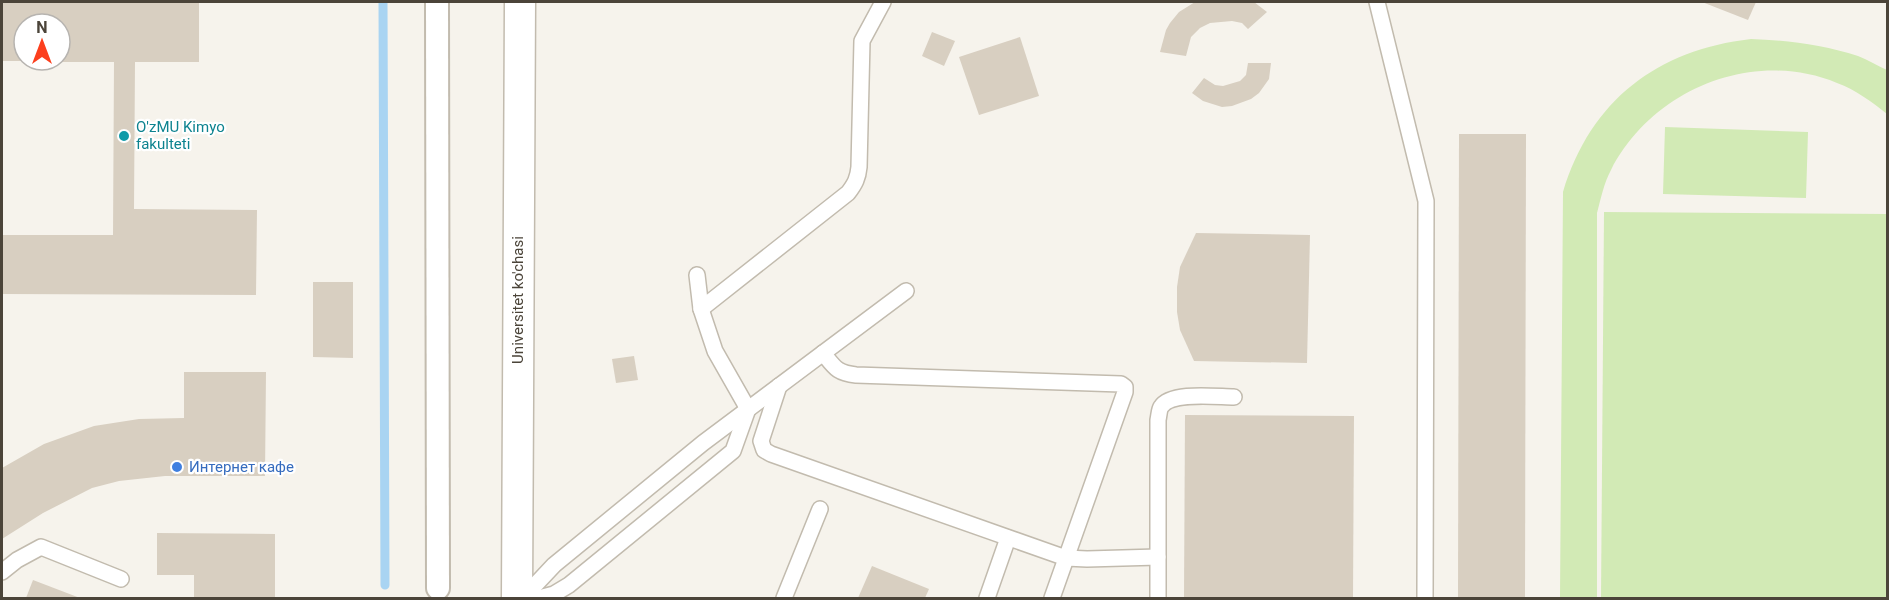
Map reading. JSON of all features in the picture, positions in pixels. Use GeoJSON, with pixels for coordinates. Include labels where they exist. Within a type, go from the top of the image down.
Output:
{"type":"FeatureCollection","features":[{"type":"Feature","properties":{"kind":"street"},"geometry":{"type":"LineString","coordinates":[[436,2],[438,588]]}},
{"type":"Feature","properties":{"kind":"street","name":"Universitet ko'chasi"},"geometry":{"type":"LineString","coordinates":[[517,598],[520,2]]}},
{"type":"Feature","properties":{"kind":"lane"},"geometry":{"type":"LineString","coordinates":[[701,309],[848,193],[854,185],[858,177],[859,166],[862,42],[883,2]]}},
{"type":"Feature","properties":{"kind":"lane"},"geometry":{"type":"LineString","coordinates":[[1377,2],[1426,201],[1425,598]]}},
{"type":"Feature","properties":{"kind":"lane"},"geometry":{"type":"LineString","coordinates":[[538,598],[554,594],[569,585],[733,451],[748,409],[715,351],[701,309],[697,275]]}},
{"type":"Feature","properties":{"kind":"lane"},"geometry":{"type":"LineString","coordinates":[[523,598],[554,565],[703,443],[906,291]]}},
{"type":"Feature","properties":{"kind":"lane"},"geometry":{"type":"LineString","coordinates":[[824,353],[837,370],[844,374],[1121,384],[1125,387],[1052,598]]}},
{"type":"Feature","properties":{"kind":"lane"},"geometry":{"type":"LineString","coordinates":[[779,386],[761,441],[764,450],[771,454],[1066,558],[1158,557]]}},
{"type":"Feature","properties":{"kind":"lane"},"geometry":{"type":"LineString","coordinates":[[1158,598],[1158,420],[1161,407],[1170,399],[1186,396],[1234,397]]}},
{"type":"Feature","properties":{"kind":"lane"},"geometry":{"type":"LineString","coordinates":[[783,598],[820,509]]}},
{"type":"Feature","properties":{"kind":"lane"},"geometry":{"type":"LineString","coordinates":[[987,598],[1008,538]]}},
{"type":"Feature","properties":{"kind":"lane"},"geometry":{"type":"LineString","coordinates":[[2,572],[17,560],[41,547],[121,579]]}},
{"type":"Feature","properties":{"kind":"green space"},"geometry":{"type":"Polygon","coordinates":[[[1751,39],[1791,42],[1832,49],[1858,56],[1887,70],[1887,114],[1851,89],[1805,73],[1772,71],[1739,74],[1708,83],[1678,98],[1652,118],[1629,142],[1611,170],[1597,213],[1597,598],[1560,598],[1563,192],[1575,159],[1591,131],[1610,106],[1632,85],[1658,68],[1686,55],[1717,45],[1751,39]]]}},
{"type":"Feature","properties":{"kind":"green space"},"geometry":{"type":"Polygon","coordinates":[[[1665,127],[1808,132],[1806,198],[1663,194],[1665,127]]]}},
{"type":"Feature","properties":{"kind":"green space"},"geometry":{"type":"Polygon","coordinates":[[[1604,212],[1887,214],[1887,598],[1601,598],[1604,212]]]}},
{"type":"Feature","properties":{"kind":"building","name":"O'zMU Kimyo fakulteti"},"geometry":{"type":"Polygon","coordinates":[[[2,2],[199,2],[199,62],[135,62],[134,209],[257,210],[256,295],[2,294],[2,235],[113,235],[114,62],[72,62],[72,12],[12,12],[12,61],[2,61],[2,2]]]}},
{"type":"Feature","properties":{"kind":"building"},"geometry":{"type":"Polygon","coordinates":[[[1195,2],[1254,2],[1267,12],[1248,29],[1242,23],[1232,21],[1210,23],[1200,28],[1191,37],[1186,56],[1160,52],[1170,23],[1179,12],[1195,2]]]}},
{"type":"Feature","properties":{"kind":"building"},"geometry":{"type":"Polygon","coordinates":[[[1702,2],[1756,2],[1748,20],[1702,2]]]}},
{"type":"Feature","properties":{"kind":"building"},"geometry":{"type":"Polygon","coordinates":[[[932,32],[955,41],[944,66],[922,56],[932,32]]]}},
{"type":"Feature","properties":{"kind":"building"},"geometry":{"type":"Polygon","coordinates":[[[1020,37],[1039,96],[979,115],[959,57],[1020,37]]]}},
{"type":"Feature","properties":{"kind":"building"},"geometry":{"type":"Polygon","coordinates":[[[1248,63],[1271,63],[1269,79],[1259,93],[1251,99],[1222,107],[1203,101],[1192,93],[1204,78],[1215,85],[1223,86],[1240,81],[1246,75],[1248,63]]]}},
{"type":"Feature","properties":{"kind":"building"},"geometry":{"type":"Polygon","coordinates":[[[1459,134],[1526,134],[1525,598],[1458,598],[1459,134]]]}},
{"type":"Feature","properties":{"kind":"building"},"geometry":{"type":"Polygon","coordinates":[[[1196,233],[1310,235],[1307,363],[1194,361],[1180,330],[1177,287],[1180,267],[1196,233]]]}},
{"type":"Feature","properties":{"kind":"building"},"geometry":{"type":"Polygon","coordinates":[[[313,282],[353,282],[353,358],[313,357],[313,282]]]}},
{"type":"Feature","properties":{"kind":"building"},"geometry":{"type":"Polygon","coordinates":[[[634,356],[638,380],[616,383],[612,359],[634,356]]]}},
{"type":"Feature","properties":{"kind":"building"},"geometry":{"type":"Polygon","coordinates":[[[184,372],[266,372],[265,476],[165,476],[119,481],[92,488],[43,513],[2,539],[2,468],[44,444],[94,426],[139,419],[184,418],[184,372]]]}},
{"type":"Feature","properties":{"kind":"building"},"geometry":{"type":"Polygon","coordinates":[[[1185,415],[1354,416],[1353,598],[1184,598],[1185,415]]]}},
{"type":"Feature","properties":{"kind":"building"},"geometry":{"type":"Polygon","coordinates":[[[157,533],[275,534],[275,598],[194,598],[194,575],[157,575],[157,533]]]}},
{"type":"Feature","properties":{"kind":"building"},"geometry":{"type":"Polygon","coordinates":[[[872,566],[929,589],[925,598],[858,598],[872,566]]]}},
{"type":"Feature","properties":{"kind":"building"},"geometry":{"type":"Polygon","coordinates":[[[33,580],[80,598],[26,598],[33,580]]]}},
{"type":"Feature","properties":{"kind":"waterway"},"geometry":{"type":"LineString","coordinates":[[383,2],[385,585]]}},
{"type":"Feature","properties":{"kind":"place","name":"O'zMU Kimyo fakulteti"},"geometry":{"type":"Point","coordinates":[124,136]}},
{"type":"Feature","properties":{"kind":"place","name":"Интернет кафе"},"geometry":{"type":"Point","coordinates":[177,467]}}]}
